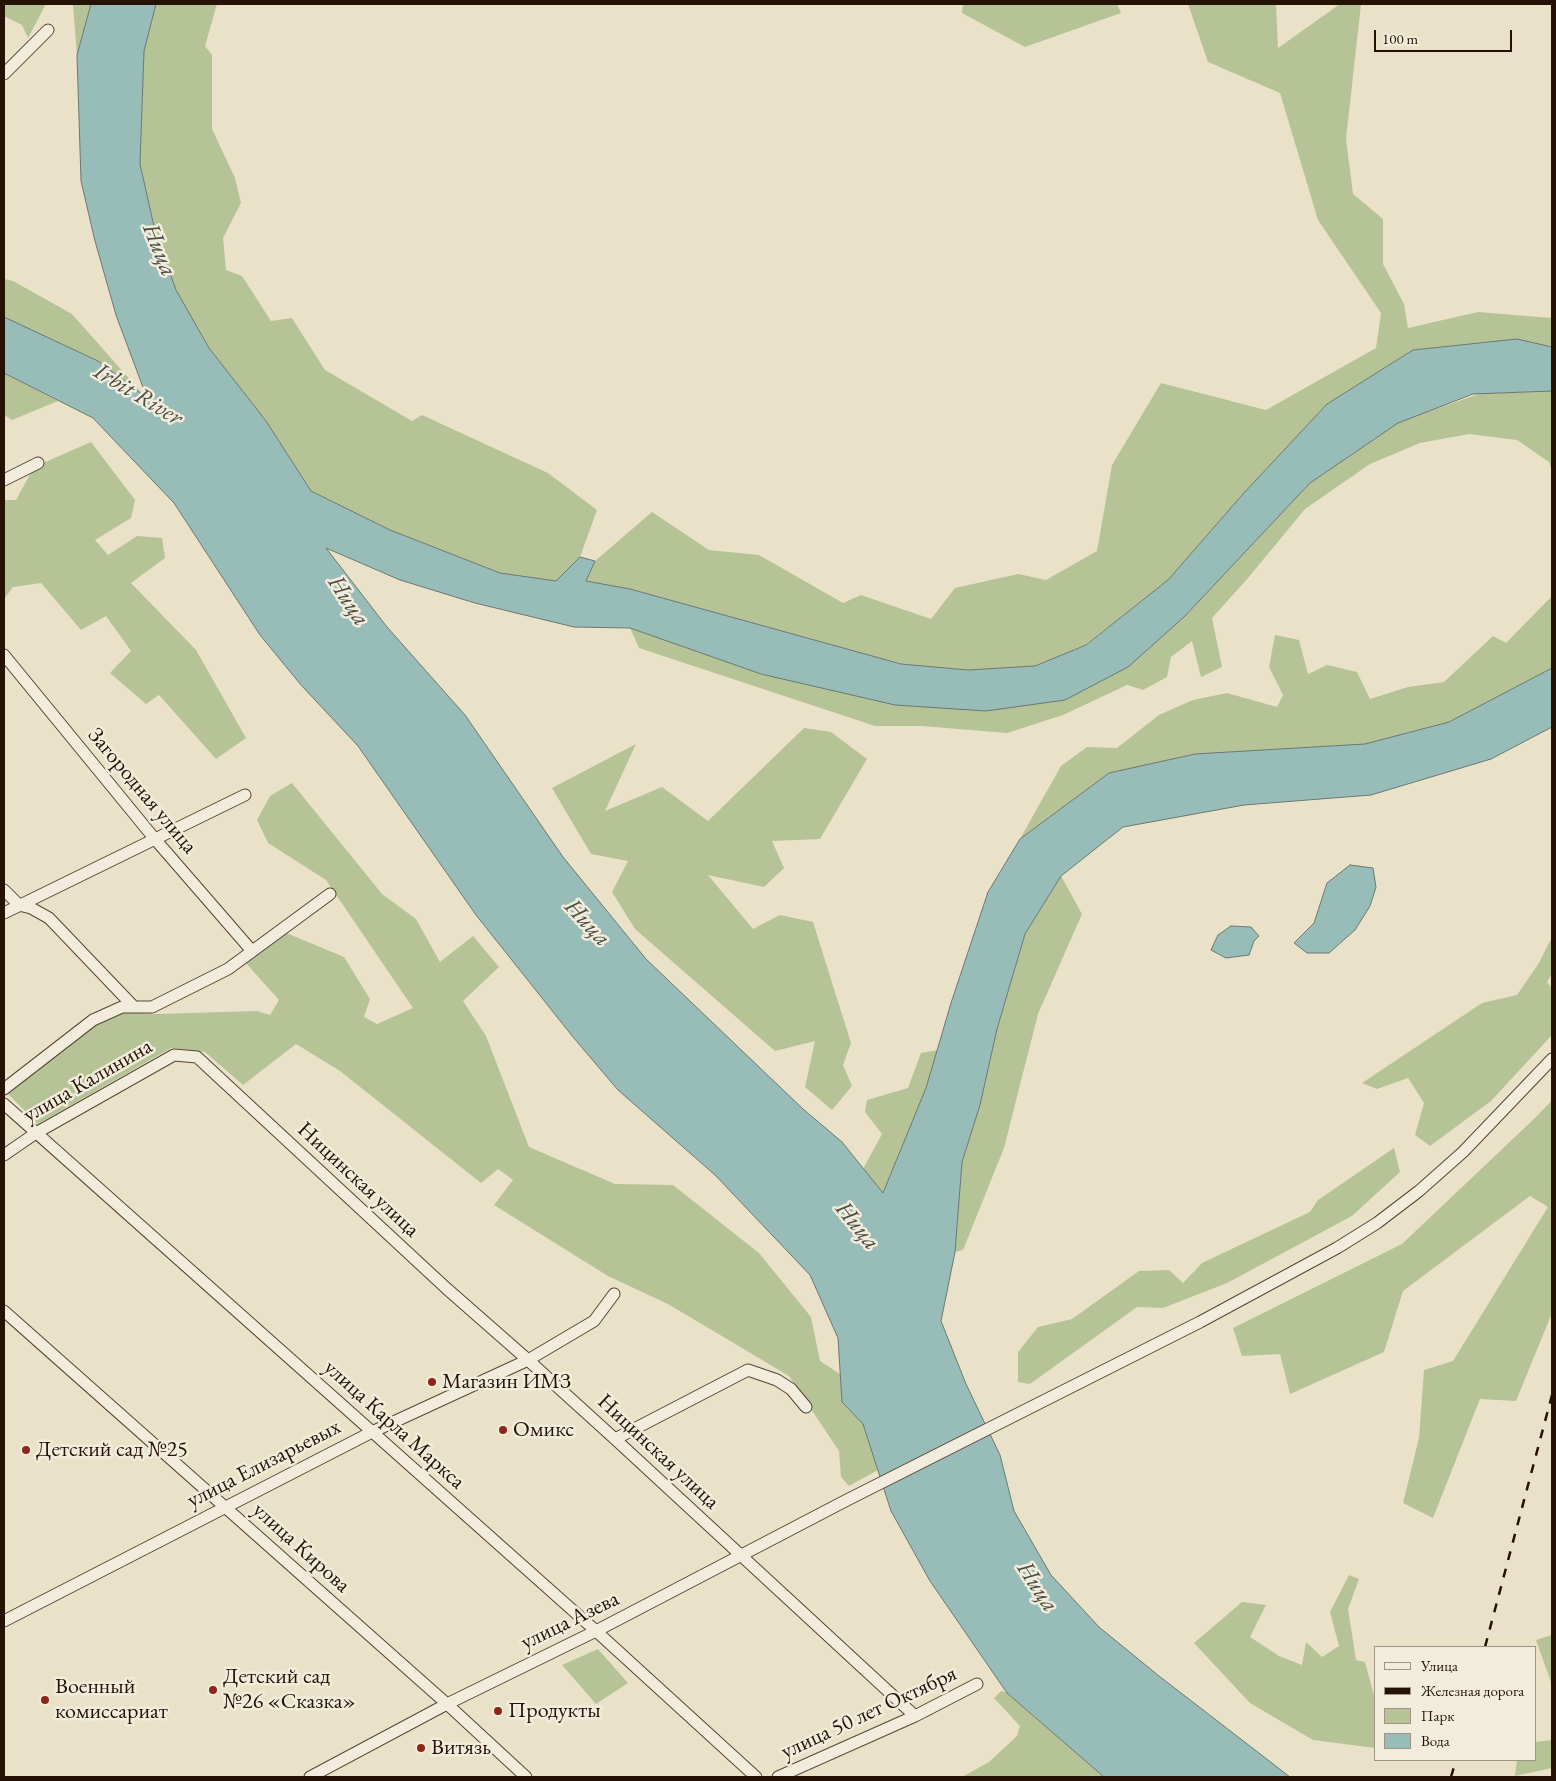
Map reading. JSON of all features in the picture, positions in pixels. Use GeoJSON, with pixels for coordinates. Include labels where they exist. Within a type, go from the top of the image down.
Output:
{"type":"FeatureCollection","features":[{"type":"Feature","properties":{"kind":"street"},"geometry":{"type":"LineString","coordinates":[[4,74],[48,30]]}},
{"type":"Feature","properties":{"kind":"street"},"geometry":{"type":"LineString","coordinates":[[4,480],[38,463]]}},
{"type":"Feature","properties":{"kind":"street","name":"Загородная улица"},"geometry":{"type":"LineString","coordinates":[[4,655],[154,838],[252,951]]}},
{"type":"Feature","properties":{"kind":"street"},"geometry":{"type":"LineString","coordinates":[[4,913],[245,794]]}},
{"type":"Feature","properties":{"kind":"street"},"geometry":{"type":"LineString","coordinates":[[4,890],[19,905],[31,908],[49,918],[134,1007]]}},
{"type":"Feature","properties":{"kind":"street","name":"улица Калинина"},"geometry":{"type":"LineString","coordinates":[[4,1089],[93,1020],[122,1007],[152,1008],[228,969],[330,894]]}},
{"type":"Feature","properties":{"kind":"street","name":"улица Калинина"},"geometry":{"type":"LineString","coordinates":[[4,1155],[36,1133],[174,1055],[197,1057]]}},
{"type":"Feature","properties":{"kind":"street","name":"Ницинская улица"},"geometry":{"type":"LineString","coordinates":[[197,1057],[446,1288],[615,1438],[915,1716]]}},
{"type":"Feature","properties":{"kind":"street","name":"улица Азева"},"geometry":{"type":"LineString","coordinates":[[310,1777],[447,1704],[596,1631],[847,1500],[1200,1322],[1337,1248],[1377,1223],[1463,1152],[1552,1059]]}},
{"type":"Feature","properties":{"kind":"street","name":"улица Карла Маркса"},"geometry":{"type":"LineString","coordinates":[[4,1104],[596,1631],[756,1777]]}},
{"type":"Feature","properties":{"kind":"street","name":"улица Елизарьевых"},"geometry":{"type":"LineString","coordinates":[[4,1621],[224,1506],[372,1432],[528,1360],[594,1321],[614,1294]]}},
{"type":"Feature","properties":{"kind":"street","name":"улица Кирова"},"geometry":{"type":"LineString","coordinates":[[4,1311],[447,1704],[526,1777]]}},
{"type":"Feature","properties":{"kind":"street"},"geometry":{"type":"LineString","coordinates":[[615,1438],[748,1370],[784,1384],[791,1389],[806,1407]]}},
{"type":"Feature","properties":{"kind":"street","name":"улица 50 лет Октября"},"geometry":{"type":"LineString","coordinates":[[778,1777],[915,1716],[977,1684]]}},
{"type":"Feature","properties":{"kind":"green space"},"geometry":{"type":"Polygon","coordinates":[[[4,4],[46,4],[28,38],[22,25],[4,16],[4,4]]]}},
{"type":"Feature","properties":{"kind":"green space"},"geometry":{"type":"Polygon","coordinates":[[[73,4],[91,4],[77,55],[73,4]]]}},
{"type":"Feature","properties":{"kind":"green space"},"geometry":{"type":"Polygon","coordinates":[[[156,4],[217,4],[205,46],[212,55],[212,129],[235,178],[241,203],[223,238],[226,270],[242,276],[271,321],[292,318],[325,370],[412,421],[422,415],[548,473],[597,510],[580,557],[556,581],[500,573],[390,530],[311,491],[266,421],[209,348],[176,290],[155,231],[140,164],[144,51],[156,4]]]}},
{"type":"Feature","properties":{"kind":"green space"},"geometry":{"type":"Polygon","coordinates":[[[963,4],[1117,4],[1121,13],[1025,47],[962,13],[963,4]]]}},
{"type":"Feature","properties":{"kind":"green space"},"geometry":{"type":"Polygon","coordinates":[[[1188,4],[1276,4],[1278,48],[1340,4],[1361,4],[1346,139],[1353,194],[1383,219],[1383,264],[1404,304],[1408,328],[1478,312],[1551,318],[1552,347],[1517,339],[1413,350],[1327,404],[1243,494],[1168,580],[1085,645],[1035,666],[968,670],[901,664],[630,589],[586,581],[595,561],[652,512],[709,550],[759,555],[843,603],[861,595],[931,619],[955,588],[1018,574],[1046,580],[1097,551],[1112,465],[1161,383],[1266,410],[1376,348],[1381,313],[1318,220],[1280,93],[1208,62],[1188,4]]]}},
{"type":"Feature","properties":{"kind":"green space"},"geometry":{"type":"Polygon","coordinates":[[[4,279],[13,281],[72,314],[147,399],[98,361],[4,317],[4,279]]]}},
{"type":"Feature","properties":{"kind":"green space"},"geometry":{"type":"Polygon","coordinates":[[[4,373],[58,401],[12,420],[4,415],[4,373]]]}},
{"type":"Feature","properties":{"kind":"green space"},"geometry":{"type":"Polygon","coordinates":[[[1552,391],[1552,472],[1549,462],[1517,440],[1469,434],[1420,443],[1370,464],[1305,509],[1212,618],[1222,667],[1201,677],[1192,641],[1171,657],[1167,677],[1143,690],[1127,685],[1063,715],[1007,733],[922,726],[875,726],[639,648],[630,628],[761,674],[986,711],[1184,617],[1310,483],[1398,422],[1479,394],[1552,391]]]}},
{"type":"Feature","properties":{"kind":"green space"},"geometry":{"type":"Polygon","coordinates":[[[91,442],[135,500],[131,518],[95,540],[108,555],[137,536],[162,538],[165,558],[131,583],[196,650],[246,738],[216,759],[159,695],[146,704],[110,673],[131,651],[106,616],[81,630],[41,583],[13,587],[4,599],[4,500],[16,500],[34,467],[91,442]]]}},
{"type":"Feature","properties":{"kind":"green space"},"geometry":{"type":"Polygon","coordinates":[[[1552,596],[1552,668],[1449,722],[1365,744],[1195,754],[1109,773],[1020,839],[1061,766],[1087,747],[1117,748],[1159,715],[1193,700],[1227,693],[1277,707],[1283,695],[1269,667],[1275,635],[1299,640],[1308,674],[1327,665],[1357,672],[1370,699],[1408,687],[1444,682],[1493,636],[1506,643],[1552,596]]]}},
{"type":"Feature","properties":{"kind":"green space"},"geometry":{"type":"Polygon","coordinates":[[[804,728],[831,732],[867,759],[820,839],[772,841],[784,868],[764,887],[708,875],[753,929],[780,915],[813,922],[851,1043],[843,1065],[852,1086],[832,1110],[805,1087],[815,1041],[775,1051],[635,929],[612,892],[628,861],[591,854],[552,788],[636,744],[605,811],[662,787],[708,821],[804,728]]]}},
{"type":"Feature","properties":{"kind":"green space"},"geometry":{"type":"Polygon","coordinates":[[[292,783],[382,894],[416,919],[440,962],[473,936],[499,967],[463,1001],[486,1036],[529,1147],[615,1184],[673,1185],[759,1253],[811,1317],[820,1361],[840,1374],[842,1402],[863,1424],[878,1470],[849,1486],[841,1477],[839,1451],[789,1376],[668,1304],[608,1276],[494,1205],[513,1180],[498,1169],[481,1183],[340,1071],[296,1044],[243,1085],[205,1052],[171,1048],[38,1124],[8,1094],[96,1024],[122,1012],[156,1014],[257,1011],[270,1015],[279,1000],[244,961],[284,932],[344,957],[370,999],[364,1017],[377,1024],[413,1008],[326,880],[268,843],[257,820],[270,796],[292,783]]]}},
{"type":"Feature","properties":{"kind":"green space"},"geometry":{"type":"Polygon","coordinates":[[[1061,876],[1082,914],[1038,1014],[1004,1148],[963,1250],[955,1252],[962,1162],[980,1105],[997,1029],[1025,934],[1061,876]]]}},
{"type":"Feature","properties":{"kind":"green space"},"geometry":{"type":"Polygon","coordinates":[[[1552,937],[1552,974],[1547,982],[1552,988],[1552,1035],[1491,1101],[1430,1146],[1415,1135],[1424,1103],[1408,1078],[1377,1089],[1362,1083],[1482,1003],[1517,995],[1539,963],[1552,937]]]}},
{"type":"Feature","properties":{"kind":"green space"},"geometry":{"type":"Polygon","coordinates":[[[938,1050],[926,1088],[883,1193],[863,1169],[882,1134],[865,1112],[867,1100],[908,1088],[921,1053],[938,1050]]]}},
{"type":"Feature","properties":{"kind":"green space"},"geometry":{"type":"Polygon","coordinates":[[[1552,1100],[1552,1313],[1516,1401],[1480,1399],[1433,1518],[1403,1503],[1419,1438],[1424,1370],[1453,1361],[1548,1207],[1530,1196],[1403,1291],[1384,1352],[1290,1394],[1280,1354],[1242,1356],[1233,1328],[1402,1244],[1552,1100]]]}},
{"type":"Feature","properties":{"kind":"green space"},"geometry":{"type":"Polygon","coordinates":[[[1394,1148],[1400,1172],[1352,1216],[1227,1283],[1163,1308],[1137,1307],[1030,1384],[1018,1382],[1018,1352],[1038,1327],[1072,1319],[1139,1271],[1169,1270],[1183,1283],[1202,1263],[1310,1212],[1318,1200],[1394,1148]]]}},
{"type":"Feature","properties":{"kind":"green space"},"geometry":{"type":"Polygon","coordinates":[[[1349,1575],[1359,1579],[1348,1609],[1356,1660],[1365,1662],[1374,1695],[1374,1748],[1313,1740],[1250,1703],[1194,1643],[1242,1602],[1266,1605],[1250,1637],[1279,1656],[1302,1665],[1306,1642],[1322,1657],[1339,1646],[1330,1612],[1349,1575]]]}},
{"type":"Feature","properties":{"kind":"green space"},"geometry":{"type":"Polygon","coordinates":[[[1552,1635],[1552,1685],[1536,1640],[1552,1635]]]}},
{"type":"Feature","properties":{"kind":"green space"},"geometry":{"type":"Polygon","coordinates":[[[598,1649],[628,1683],[596,1704],[562,1665],[598,1649]]]}},
{"type":"Feature","properties":{"kind":"green space"},"geometry":{"type":"Polygon","coordinates":[[[1001,1691],[1007,1693],[1104,1777],[962,1777],[989,1762],[1017,1736],[1020,1726],[994,1698],[1001,1691]]]}},
{"type":"Feature","properties":{"kind":"green space"},"geometry":{"type":"Polygon","coordinates":[[[1552,1740],[1552,1768],[1515,1776],[1517,1761],[1536,1761],[1536,1742],[1552,1740]]]}},
{"type":"Feature","properties":{"kind":"water"},"geometry":{"type":"Polygon","coordinates":[[[91,4],[156,4],[144,51],[140,164],[155,231],[176,290],[209,348],[266,421],[311,491],[390,530],[500,573],[556,581],[580,557],[595,561],[586,581],[630,589],[901,664],[968,670],[1035,666],[1086,645],[1168,580],[1243,494],[1327,404],[1413,350],[1517,339],[1552,347],[1552,391],[1473,394],[1398,423],[1310,483],[1184,617],[1128,667],[1065,700],[986,711],[895,705],[761,674],[630,628],[574,627],[475,603],[400,580],[326,548],[387,627],[465,715],[563,857],[646,959],[803,1109],[842,1142],[883,1193],[926,1088],[951,1003],[988,892],[1020,839],[1109,773],[1195,754],[1365,744],[1449,722],[1552,668],[1552,727],[1491,759],[1371,795],[1244,805],[1123,827],[1061,876],[1025,934],[997,1029],[980,1105],[962,1162],[955,1252],[941,1321],[966,1384],[1000,1455],[1014,1511],[1051,1575],[1099,1627],[1290,1777],[1104,1777],[1007,1693],[930,1581],[891,1511],[863,1424],[842,1402],[838,1338],[810,1275],[715,1175],[618,1090],[573,1037],[476,915],[358,746],[301,685],[260,635],[174,503],[93,418],[4,373],[4,317],[98,361],[147,398],[116,315],[95,241],[81,181],[77,55],[91,4]]]}},
{"type":"Feature","properties":{"kind":"water"},"geometry":{"type":"Polygon","coordinates":[[[1350,865],[1373,868],[1376,887],[1370,906],[1355,930],[1329,953],[1307,953],[1294,943],[1314,923],[1327,883],[1350,865]]]}},
{"type":"Feature","properties":{"kind":"water"},"geometry":{"type":"Polygon","coordinates":[[[1231,926],[1251,927],[1259,936],[1254,941],[1249,955],[1226,958],[1211,950],[1218,935],[1231,926]]]}},
{"type":"Feature","properties":{"kind":"railway"},"geometry":{"type":"LineString","coordinates":[[1485,1646],[1552,1395]]}},
{"type":"Feature","properties":{"kind":"railway"},"geometry":{"type":"LineString","coordinates":[[1451,1777],[1456,1761]]}},
{"type":"Feature","properties":{"kind":"place","name":"Магазин ИМЗ"},"geometry":{"type":"Point","coordinates":[432,1382]}},
{"type":"Feature","properties":{"kind":"place","name":"Омикс"},"geometry":{"type":"Point","coordinates":[503,1430]}},
{"type":"Feature","properties":{"kind":"place","name":"Детский сад №25"},"geometry":{"type":"Point","coordinates":[26,1450]}},
{"type":"Feature","properties":{"kind":"place","name":"Детский сад №26 «Сказка»"},"geometry":{"type":"Point","coordinates":[213,1690]}},
{"type":"Feature","properties":{"kind":"place","name":"Военный комиссариат"},"geometry":{"type":"Point","coordinates":[45,1700]}},
{"type":"Feature","properties":{"kind":"place","name":"Продукты"},"geometry":{"type":"Point","coordinates":[498,1711]}},
{"type":"Feature","properties":{"kind":"place","name":"Витязь"},"geometry":{"type":"Point","coordinates":[421,1748]}},
{"type":"Feature","properties":{"kind":"water label","name":"Ница"},"geometry":{"type":"Point","coordinates":[159,250]}},
{"type":"Feature","properties":{"kind":"water label","name":"Irbit River"},"geometry":{"type":"Point","coordinates":[138,395]}},
{"type":"Feature","properties":{"kind":"water label","name":"Ница"},"geometry":{"type":"Point","coordinates":[348,601]}},
{"type":"Feature","properties":{"kind":"water label","name":"Ница"},"geometry":{"type":"Point","coordinates":[587,923]}},
{"type":"Feature","properties":{"kind":"water label","name":"Ница"},"geometry":{"type":"Point","coordinates":[857,1226]}},
{"type":"Feature","properties":{"kind":"water label","name":"Ница"},"geometry":{"type":"Point","coordinates":[1037,1587]}}]}
